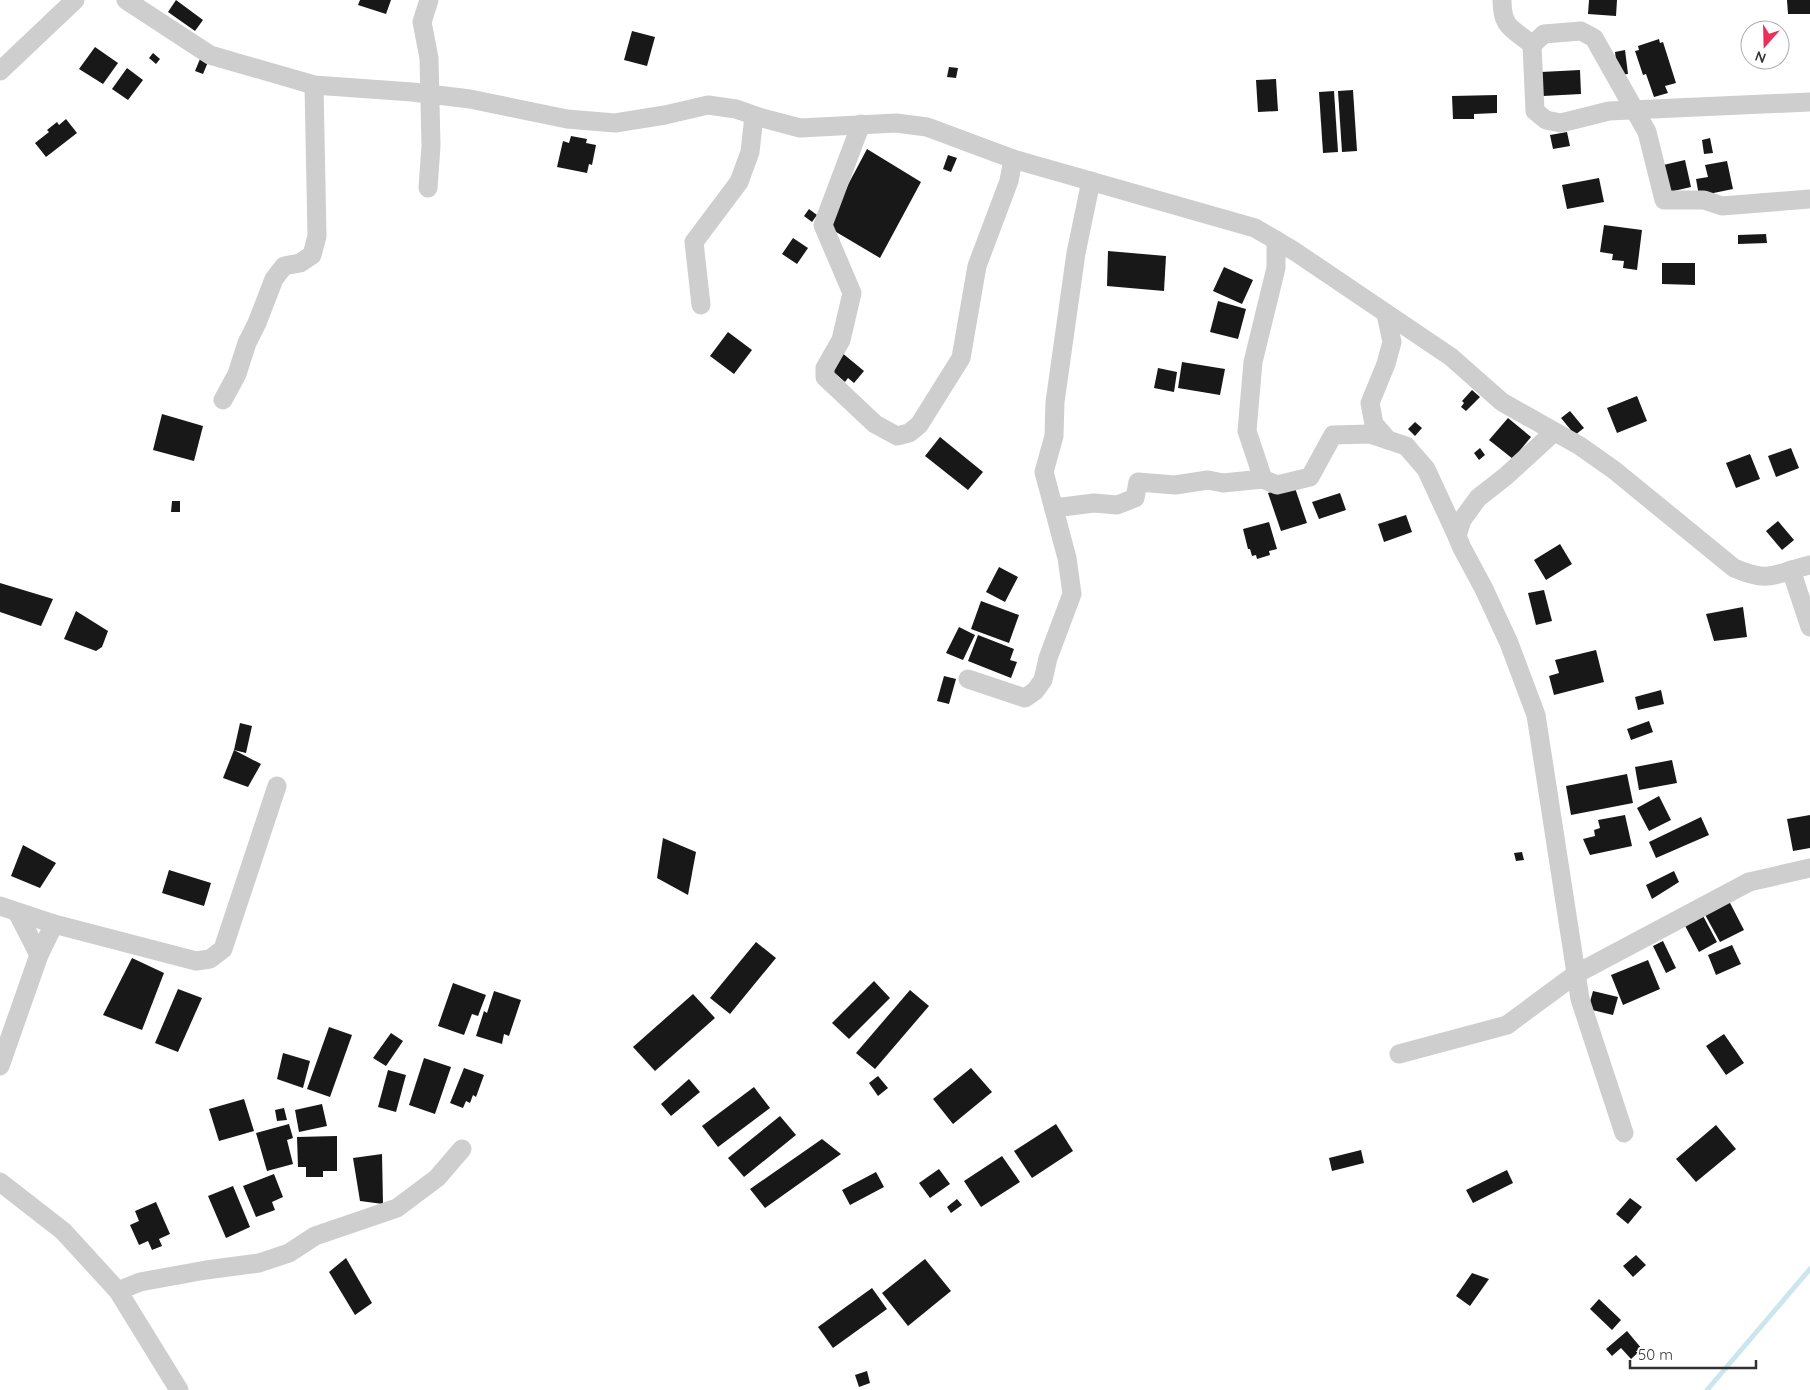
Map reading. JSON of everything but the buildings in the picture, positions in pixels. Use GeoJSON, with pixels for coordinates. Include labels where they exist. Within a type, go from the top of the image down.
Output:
{"type":"FeatureCollection","features":[{"type":"Feature","properties":{"kind":"street"},"geometry":{"type":"LineString","coordinates":[[0,71],[75,0]]}},
{"type":"Feature","properties":{"kind":"street"},"geometry":{"type":"LineString","coordinates":[[126,0],[210,55],[314,85],[430,94],[567,119],[615,123],[665,115],[708,105],[736,109],[754,116],[800,128],[896,123],[927,127],[1013,159],[1217,215],[1255,228],[1276,240],[1451,357],[1502,402],[1580,446],[1614,470],[1734,568],[1754,577],[1774,577],[1810,565]]}},
{"type":"Feature","properties":{"kind":"street"},"geometry":{"type":"LineString","coordinates":[[428,188],[429,58],[422,22],[429,0]]}},
{"type":"Feature","properties":{"kind":"street"},"geometry":{"type":"LineString","coordinates":[[1502,0],[1502,14],[1509,30],[1532,45]]}},
{"type":"Feature","properties":{"kind":"street"},"geometry":{"type":"LineString","coordinates":[[1532,45],[1544,34],[1581,31],[1594,38],[1646,132],[1664,200],[1704,200],[1722,206],[1810,199]]}},
{"type":"Feature","properties":{"kind":"street"},"geometry":{"type":"LineString","coordinates":[[1532,45],[1535,111],[1546,120],[1561,123],[1609,111],[1810,102]]}},
{"type":"Feature","properties":{"kind":"street"},"geometry":{"type":"LineString","coordinates":[[223,400],[237,374],[247,343],[274,279],[284,266],[300,263],[312,255],[317,236],[314,85]]}},
{"type":"Feature","properties":{"kind":"street"},"geometry":{"type":"LineString","coordinates":[[701,305],[694,242],[739,182],[750,152],[754,116]]}},
{"type":"Feature","properties":{"kind":"street"},"geometry":{"type":"LineString","coordinates":[[861,124],[822,225],[852,293],[842,340],[825,368],[825,377],[875,424],[897,436],[909,433],[919,424],[961,358],[977,266],[1009,181],[1013,159]]}},
{"type":"Feature","properties":{"kind":"street"},"geometry":{"type":"LineString","coordinates":[[968,679],[1024,698],[1035,691],[1043,680],[1048,658],[1072,594],[1067,558],[1044,472],[1054,436],[1055,402],[1076,253],[1091,181]]}},
{"type":"Feature","properties":{"kind":"street"},"geometry":{"type":"LineString","coordinates":[[1263,479],[1247,431],[1253,362],[1276,268],[1276,240]]}},
{"type":"Feature","properties":{"kind":"street"},"geometry":{"type":"LineString","coordinates":[[1386,314],[1392,342],[1386,364],[1370,403],[1374,424],[1388,440]]}},
{"type":"Feature","properties":{"kind":"street"},"geometry":{"type":"LineString","coordinates":[[1458,536],[1462,520],[1478,498],[1506,476],[1553,432]]}},
{"type":"Feature","properties":{"kind":"street"},"geometry":{"type":"LineString","coordinates":[[1054,508],[1094,503],[1117,506],[1135,498],[1138,482],[1175,485],[1208,480],[1223,483],[1263,479],[1276,485],[1310,477],[1333,435],[1370,434],[1406,446],[1426,470],[1462,548],[1484,589],[1509,643],[1536,715],[1580,999],[1624,1133]]}},
{"type":"Feature","properties":{"kind":"street"},"geometry":{"type":"LineString","coordinates":[[1791,570],[1810,627]]}},
{"type":"Feature","properties":{"kind":"street"},"geometry":{"type":"LineString","coordinates":[[9,909],[54,924],[196,961],[210,959],[223,950],[277,786]]}},
{"type":"Feature","properties":{"kind":"street"},"geometry":{"type":"LineString","coordinates":[[1399,1054],[1507,1025],[1576,974],[1749,882],[1810,868]]}},
{"type":"Feature","properties":{"kind":"street"},"geometry":{"type":"LineString","coordinates":[[9,909],[39,955]]}},
{"type":"Feature","properties":{"kind":"street"},"geometry":{"type":"LineString","coordinates":[[0,1066],[39,955],[54,924]]}},
{"type":"Feature","properties":{"kind":"street"},"geometry":{"type":"LineString","coordinates":[[118,1290],[140,1282],[259,1263],[289,1253],[315,1236],[397,1208],[437,1178],[462,1149]]}},
{"type":"Feature","properties":{"kind":"street"},"geometry":{"type":"LineString","coordinates":[[0,1182],[63,1231],[118,1290],[179,1390]]}},
{"type":"Feature","properties":{"kind":"waterway"},"geometry":{"type":"LineString","coordinates":[[1707,1390],[1810,1269]]}}]}
